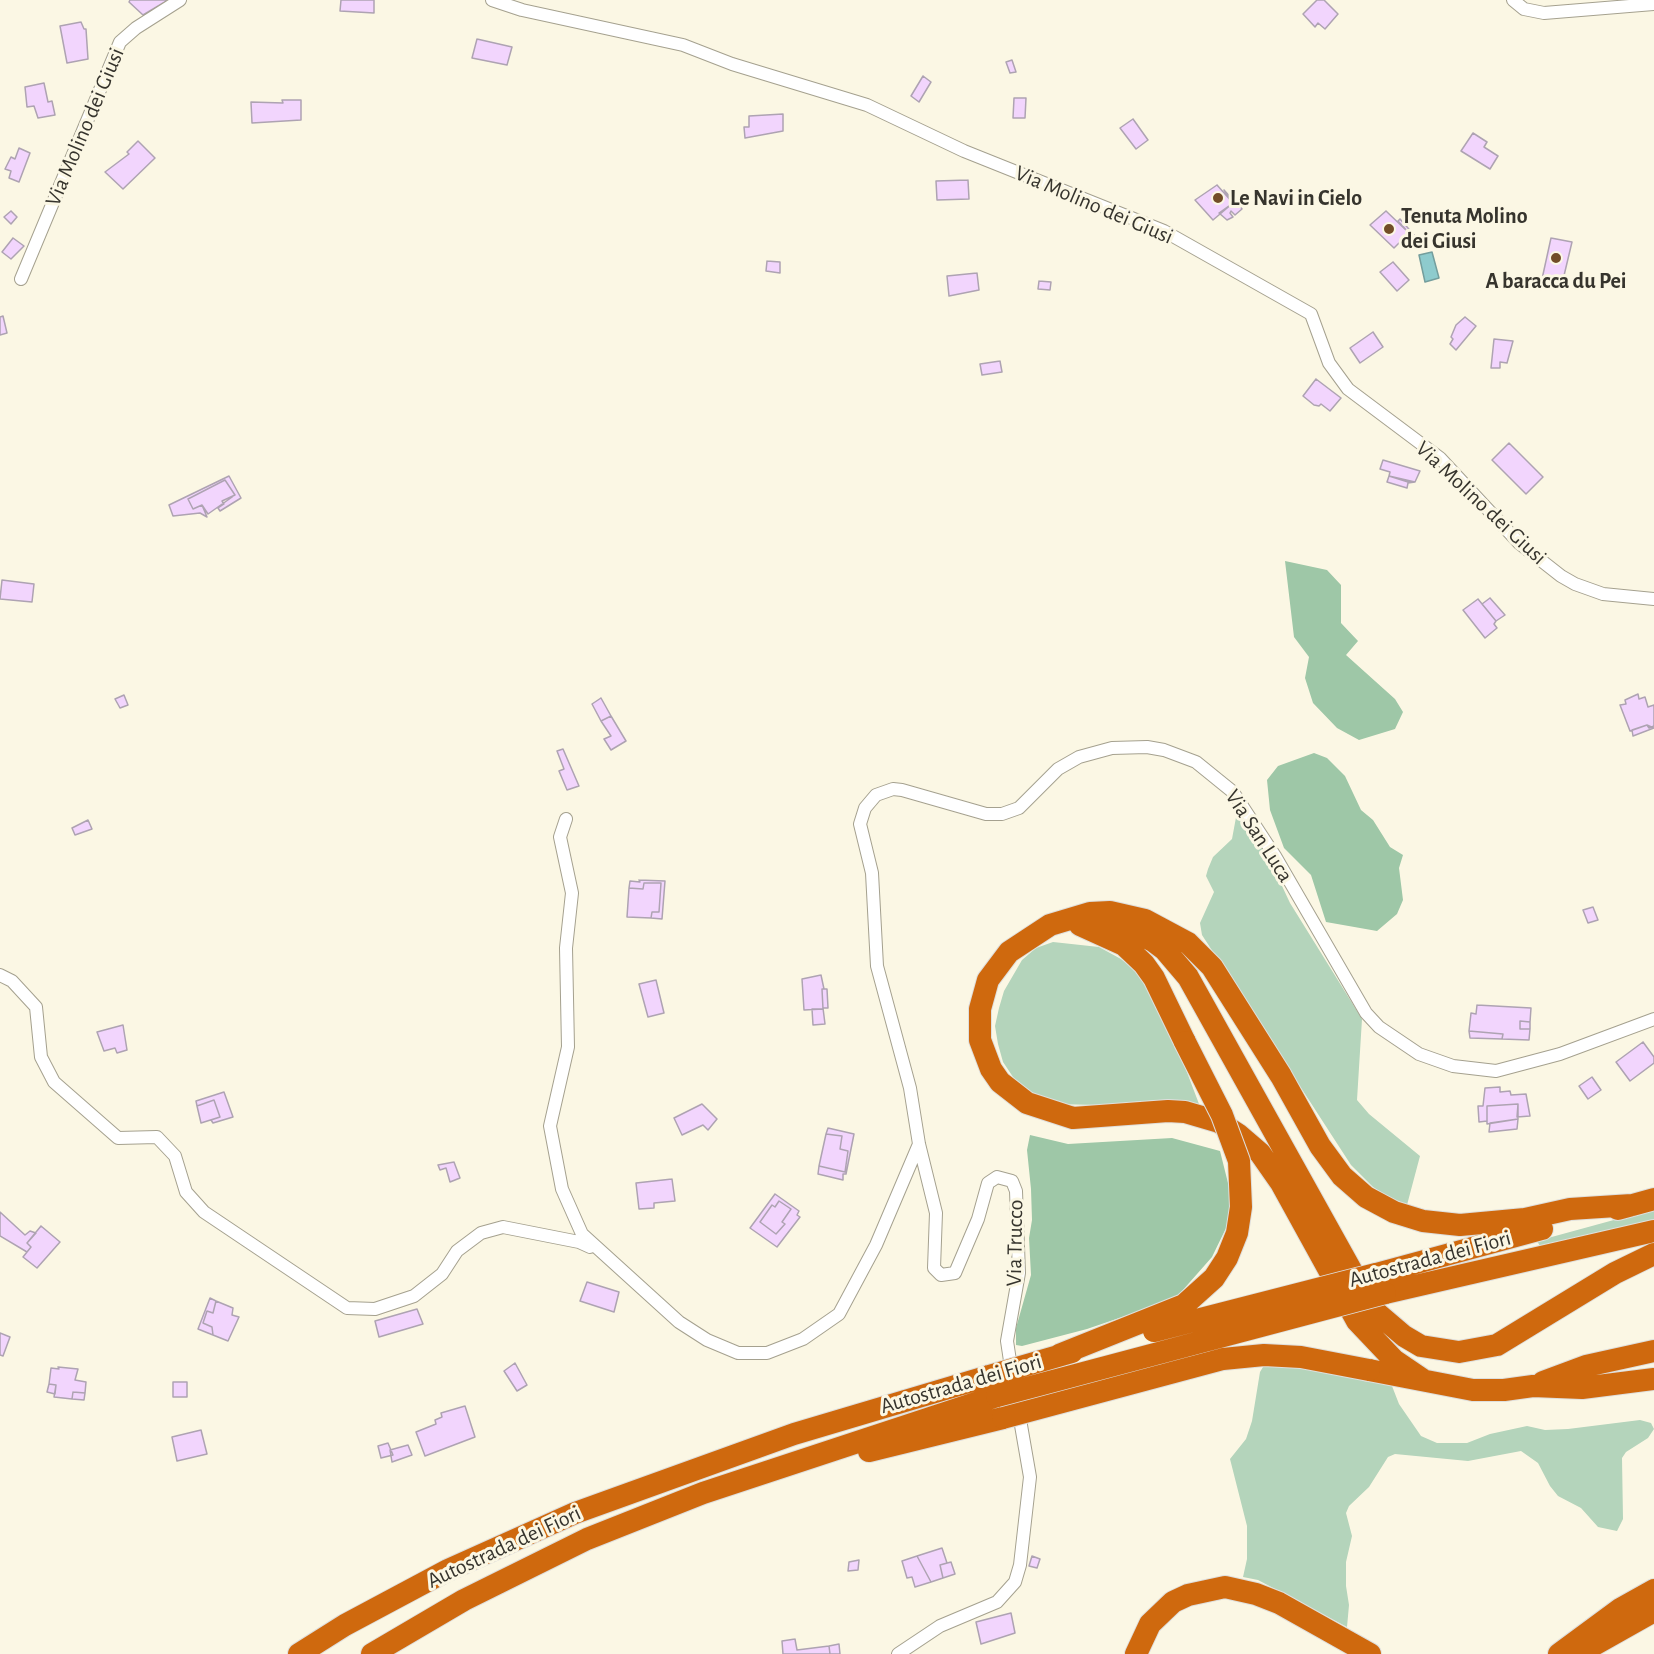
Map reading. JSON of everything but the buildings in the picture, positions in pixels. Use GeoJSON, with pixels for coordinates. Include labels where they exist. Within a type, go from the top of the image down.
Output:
{"type":"FeatureCollection","features":[{"type":"Feature","properties":{"kind":"highway"},"geometry":{"type":"LineString","coordinates":[[1422,1379],[1388,1354],[1357,1321],[1281,1183],[1260,1153],[1239,1135],[1219,1122],[1185,1112],[1168,1111],[1073,1118],[1042,1110],[1028,1103],[1000,1082],[991,1069],[980,1040],[983,994],[996,966],[1009,952],[1050,925],[1075,915],[1110,912],[1145,920],[1188,942],[1212,967],[1281,1076],[1320,1146],[1341,1176],[1365,1197],[1394,1212],[1423,1221],[1460,1225],[1525,1219],[1570,1209],[1632,1205]]}},
{"type":"Feature","properties":{"kind":"highway"},"geometry":{"type":"LineString","coordinates":[[1050,925],[1118,926],[1138,933],[1165,950],[1177,963],[1188,977],[1360,1288],[1377,1313],[1404,1336],[1421,1346],[1459,1353],[1497,1345],[1614,1274],[1654,1254]]}},
{"type":"Feature","properties":{"kind":"highway"},"geometry":{"type":"LineString","coordinates":[[1059,1355],[1184,1305],[1214,1278],[1227,1258],[1237,1233],[1241,1207],[1239,1161],[1222,1115],[1154,978],[1136,955],[1112,938],[1080,925]]}},
{"type":"Feature","properties":{"kind":"highway","name":"Autostrada dei Fiori"},"geometry":{"type":"LineString","coordinates":[[299,1654],[345,1625],[448,1570],[575,1513],[783,1437],[993,1386],[1380,1283],[1654,1199]]}},
{"type":"Feature","properties":{"kind":"highway","name":"Autostrada dei Fiori"},"geometry":{"type":"LineString","coordinates":[[372,1654],[464,1600],[587,1539],[693,1497],[799,1460],[993,1386],[1059,1355],[1380,1283],[1654,1231]]}},
{"type":"Feature","properties":{"kind":"highway"},"geometry":{"type":"LineString","coordinates":[[1533,1386],[1586,1366],[1654,1351]]}},
{"type":"Feature","properties":{"kind":"highway"},"geometry":{"type":"LineString","coordinates":[[799,1460],[871,1451],[1003,1419],[1223,1359],[1264,1355],[1301,1357],[1473,1390],[1504,1390],[1533,1386],[1581,1388],[1654,1379]]}},
{"type":"Feature","properties":{"kind":"highway"},"geometry":{"type":"LineString","coordinates":[[1136,1654],[1150,1624],[1173,1602],[1188,1595],[1225,1587],[1256,1594],[1279,1603],[1370,1654]]}},
{"type":"Feature","properties":{"kind":"highway"},"geometry":{"type":"LineString","coordinates":[[1559,1654],[1620,1609],[1654,1590]]}},
{"type":"Feature","properties":{"kind":"highway"},"geometry":{"type":"LineString","coordinates":[[1578,1654],[1654,1611]]}},
{"type":"Feature","properties":{"kind":"street","name":"Via Molino dei Giusi"},"geometry":{"type":"LineString","coordinates":[[21,279],[120,42],[136,28],[180,0]]}},
{"type":"Feature","properties":{"kind":"street","name":"Via Molino dei Giusi"},"geometry":{"type":"LineString","coordinates":[[492,0],[522,10],[683,45],[732,64],[867,105],[964,151],[1164,231],[1311,314],[1329,363],[1348,389],[1440,458],[1519,543],[1561,576],[1575,584],[1603,594],[1654,599]]}},
{"type":"Feature","properties":{"kind":"street"},"geometry":{"type":"LineString","coordinates":[[1512,0],[1524,9],[1544,13],[1654,4]]}},
{"type":"Feature","properties":{"kind":"street","name":"Via San Luca"},"geometry":{"type":"LineString","coordinates":[[919,1144],[910,1089],[877,966],[872,873],[861,832],[865,808],[876,795],[893,789],[986,814],[1002,814],[1026,801],[1058,769],[1079,758],[1112,748],[1147,747],[1181,755],[1209,771],[1227,786],[1275,856],[1366,1013],[1379,1027],[1419,1054],[1453,1066],[1496,1071],[1560,1054],[1654,1019]]}},
{"type":"Feature","properties":{"kind":"street"},"geometry":{"type":"LineString","coordinates":[[566,819],[560,837],[572,893],[566,948],[568,1047],[550,1126],[562,1189],[582,1234],[679,1322],[707,1340],[738,1353],[767,1353],[803,1339],[839,1314],[876,1245],[919,1144]]}},
{"type":"Feature","properties":{"kind":"street"},"geometry":{"type":"LineString","coordinates":[[0,975],[12,981],[36,1007],[40,1057],[54,1082],[118,1138],[157,1137],[175,1156],[186,1192],[204,1212],[346,1308],[375,1310],[414,1296],[442,1274],[457,1251],[481,1233],[503,1227],[579,1242],[606,1255]]}},
{"type":"Feature","properties":{"kind":"street","name":"Via Trucco"},"geometry":{"type":"LineString","coordinates":[[898,1654],[940,1626],[990,1607],[1010,1590],[1020,1564],[1030,1477],[1007,1341],[1019,1273],[1015,1186],[1003,1177],[988,1183],[958,1270],[951,1276],[941,1275],[933,1263],[936,1212],[919,1144]]}},
{"type":"Feature","properties":{"kind":"green space"},"geometry":{"type":"Polygon","coordinates":[[[1285,561],[1327,570],[1341,585],[1341,623],[1358,641],[1346,655],[1395,699],[1403,712],[1395,729],[1359,740],[1337,728],[1313,703],[1305,678],[1309,657],[1294,637],[1285,561]]]}},
{"type":"Feature","properties":{"kind":"green space"},"geometry":{"type":"Polygon","coordinates":[[[1314,753],[1327,758],[1345,776],[1361,810],[1373,820],[1390,847],[1403,855],[1399,868],[1403,900],[1397,914],[1377,931],[1326,922],[1311,875],[1284,848],[1270,810],[1267,780],[1278,766],[1314,753]]]}},
{"type":"Feature","properties":{"kind":"green space"},"geometry":{"type":"Polygon","coordinates":[[[1237,812],[1246,816],[1260,839],[1290,903],[1362,1019],[1357,1100],[1369,1114],[1420,1156],[1407,1205],[1397,1203],[1373,1187],[1351,1165],[1202,935],[1200,923],[1214,892],[1206,876],[1213,857],[1232,839],[1237,812]]]}},
{"type":"Feature","properties":{"kind":"green space"},"geometry":{"type":"Polygon","coordinates":[[[1053,942],[1099,947],[1121,959],[1136,971],[1152,991],[1179,1051],[1199,1104],[1159,1100],[1098,1105],[1051,1104],[1019,1086],[1003,1062],[998,1044],[995,1026],[999,1008],[1004,991],[1022,960],[1036,948],[1053,942]]]}},
{"type":"Feature","properties":{"kind":"green space"},"geometry":{"type":"Polygon","coordinates":[[[1030,1135],[1068,1144],[1172,1138],[1220,1151],[1229,1187],[1230,1205],[1228,1224],[1212,1257],[1175,1299],[1087,1329],[1022,1346],[1016,1345],[1016,1328],[1031,1275],[1029,1238],[1032,1220],[1027,1150],[1030,1135]]]}},
{"type":"Feature","properties":{"kind":"green space"},"geometry":{"type":"Polygon","coordinates":[[[1654,1209],[1654,1220],[1540,1246],[1537,1241],[1654,1209]]]}},
{"type":"Feature","properties":{"kind":"green space"},"geometry":{"type":"Polygon","coordinates":[[[1290,1364],[1392,1386],[1399,1404],[1421,1436],[1437,1443],[1467,1443],[1490,1434],[1527,1426],[1545,1430],[1568,1429],[1640,1420],[1651,1423],[1654,1429],[1648,1438],[1626,1452],[1622,1458],[1623,1519],[1617,1531],[1598,1527],[1581,1508],[1558,1496],[1538,1463],[1521,1451],[1468,1461],[1395,1454],[1388,1457],[1369,1487],[1349,1506],[1346,1513],[1352,1536],[1346,1562],[1349,1605],[1347,1627],[1258,1580],[1243,1577],[1247,1559],[1247,1526],[1230,1459],[1246,1439],[1263,1367],[1290,1364]]]}},
{"type":"Feature","properties":{"kind":"water"},"geometry":{"type":"Polygon","coordinates":[[[1432,252],[1439,278],[1425,282],[1419,255],[1432,252]]]}},
{"type":"Feature","properties":{"kind":"place","name":"Le Navi in Cielo"},"geometry":{"type":"Point","coordinates":[1218,198]}},
{"type":"Feature","properties":{"kind":"place","name":"Tenuta Molino dei Giusi"},"geometry":{"type":"Point","coordinates":[1389,229]}},
{"type":"Feature","properties":{"kind":"place","name":"A baracca du Pei"},"geometry":{"type":"Point","coordinates":[1556,258]}}]}
